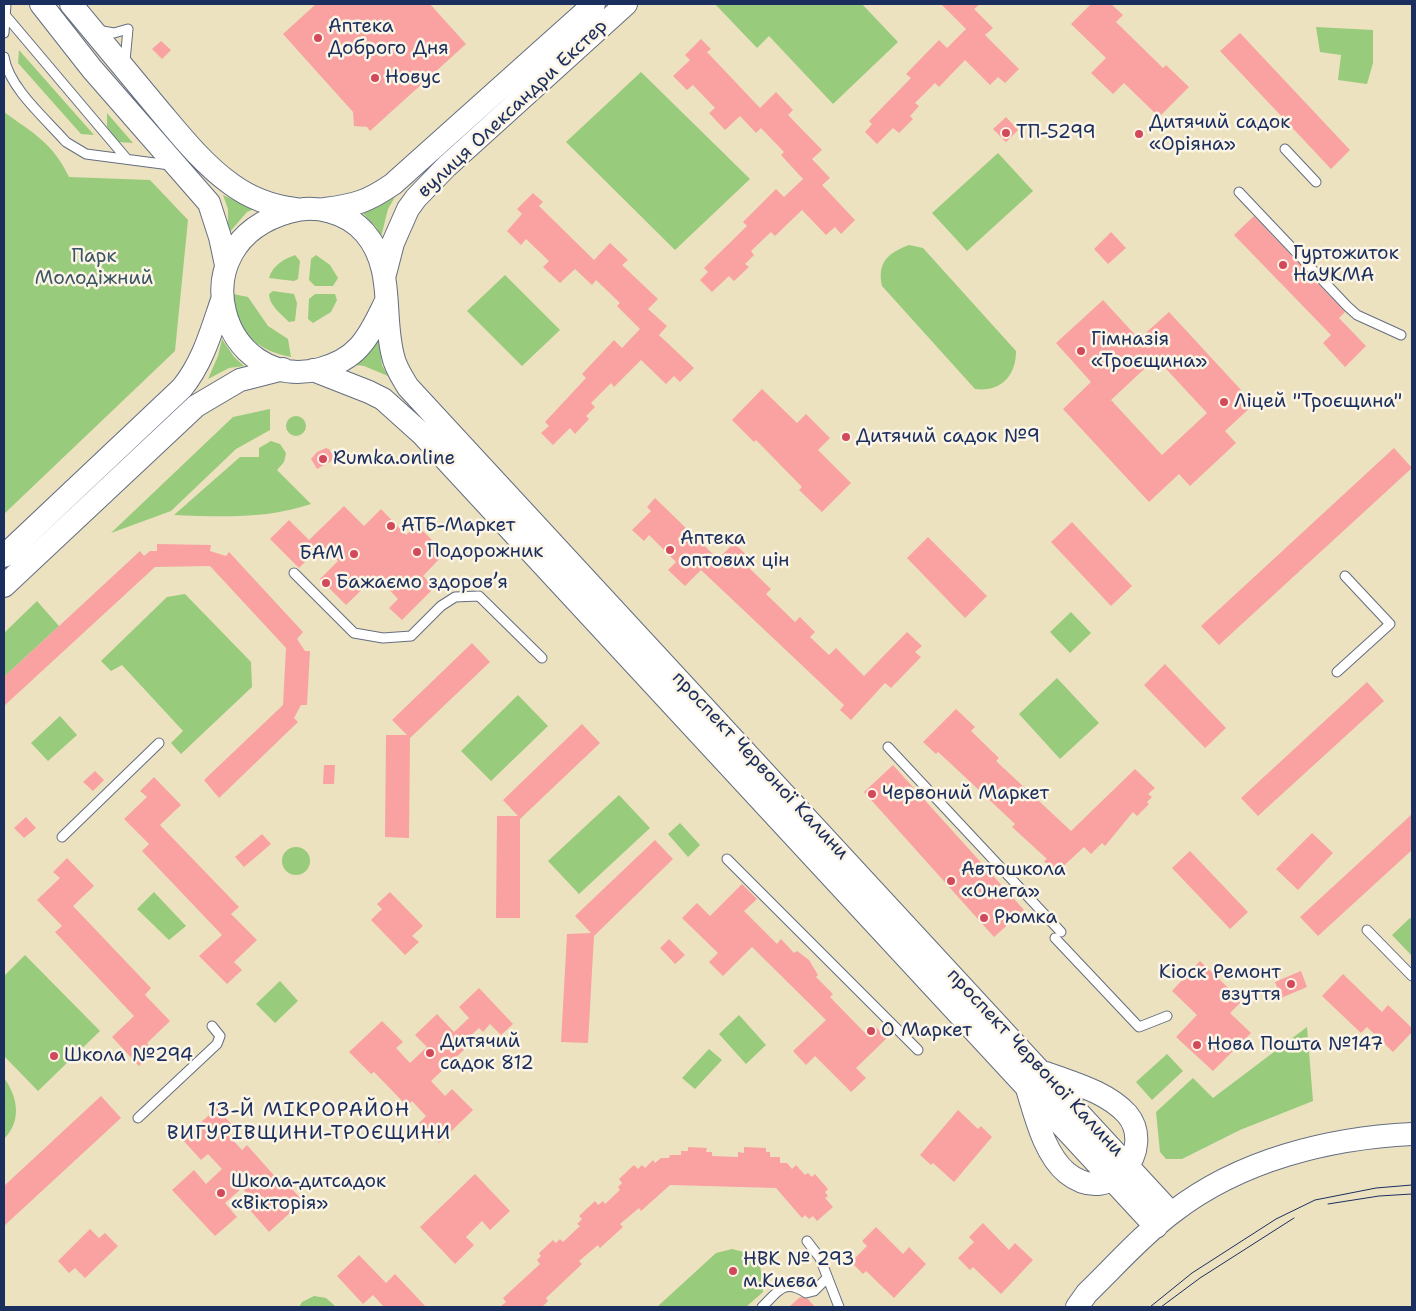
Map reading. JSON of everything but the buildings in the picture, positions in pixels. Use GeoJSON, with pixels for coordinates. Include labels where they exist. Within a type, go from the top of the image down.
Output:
{"type":"FeatureCollection","features":[{"type":"Feature","properties":{"kind":"main road"},"geometry":{"type":"LineString","coordinates":[[40,4],[92,69],[209,203],[220,237],[226,265]]}},
{"type":"Feature","properties":{"kind":"main road"},"geometry":{"type":"LineString","coordinates":[[4,586],[196,406],[240,380],[283,369],[314,370],[330,366],[358,348],[369,335],[386,301],[385,274],[379,255],[365,233],[344,217],[321,209],[280,207],[259,200],[232,185],[214,171],[125,70],[71,4]]}},
{"type":"Feature","properties":{"kind":"main road","name":"вулиця Олександри Екстер"},"geometry":{"type":"LineString","coordinates":[[321,209],[357,205],[376,196],[393,184],[594,4]]}},
{"type":"Feature","properties":{"kind":"main road","name":"вулиця Олександри Екстер"},"geometry":{"type":"LineString","coordinates":[[385,274],[392,243],[408,208],[416,198],[447,166],[626,4]]}},
{"type":"Feature","properties":{"kind":"main road"},"geometry":{"type":"LineString","coordinates":[[283,369],[260,360],[241,344],[225,316],[222,300],[222,282],[226,265],[233,249],[244,235],[257,224],[272,216],[298,209]]}},
{"type":"Feature","properties":{"kind":"main road"},"geometry":{"type":"LineString","coordinates":[[4,556],[182,388],[194,373],[204,355],[222,300]]}},
{"type":"Feature","properties":{"kind":"main road","name":"проспект Червоної Калини"},"geometry":{"type":"LineString","coordinates":[[386,301],[393,358],[408,387],[1033,1078]]}},
{"type":"Feature","properties":{"kind":"main road","name":"проспект Червоної Калини"},"geometry":{"type":"LineString","coordinates":[[314,370],[384,400],[422,434],[1033,1078],[1164,1220]]}},
{"type":"Feature","properties":{"kind":"main road"},"geometry":{"type":"LineString","coordinates":[[1033,1078],[1086,1088],[1126,1113],[1133,1123],[1135,1133],[1134,1152],[1122,1173],[1099,1184],[1082,1182],[1066,1172],[1041,1132],[1033,1078]]}},
{"type":"Feature","properties":{"kind":"main road"},"geometry":{"type":"LineString","coordinates":[[1077,1307],[1087,1293],[1164,1220],[1190,1200],[1255,1166],[1322,1144],[1373,1136],[1412,1134]]}},
{"type":"Feature","properties":{"kind":"lane"},"geometry":{"type":"LineString","coordinates":[[4,33],[6,4]]}},
{"type":"Feature","properties":{"kind":"lane"},"geometry":{"type":"LineString","coordinates":[[6,16],[126,158]]}},
{"type":"Feature","properties":{"kind":"lane"},"geometry":{"type":"LineString","coordinates":[[4,57],[5,66],[14,83],[66,142],[86,154],[178,166]]}},
{"type":"Feature","properties":{"kind":"lane"},"geometry":{"type":"LineString","coordinates":[[1285,149],[1316,182]]}},
{"type":"Feature","properties":{"kind":"lane"},"geometry":{"type":"LineString","coordinates":[[1239,192],[1347,306],[1358,315],[1401,335]]}},
{"type":"Feature","properties":{"kind":"lane"},"geometry":{"type":"LineString","coordinates":[[294,573],[354,633],[384,638],[411,636],[441,606],[455,597],[479,596],[542,658]]}},
{"type":"Feature","properties":{"kind":"lane"},"geometry":{"type":"LineString","coordinates":[[1337,672],[1390,624],[1345,576]]}},
{"type":"Feature","properties":{"kind":"lane"},"geometry":{"type":"LineString","coordinates":[[62,837],[159,743]]}},
{"type":"Feature","properties":{"kind":"lane"},"geometry":{"type":"LineString","coordinates":[[888,747],[1139,1027],[1167,1016]]}},
{"type":"Feature","properties":{"kind":"lane"},"geometry":{"type":"LineString","coordinates":[[727,859],[918,1050]]}},
{"type":"Feature","properties":{"kind":"lane"},"geometry":{"type":"LineString","coordinates":[[1367,930],[1412,976]]}},
{"type":"Feature","properties":{"kind":"lane"},"geometry":{"type":"LineString","coordinates":[[138,1118],[217,1044],[220,1036],[212,1026]]}},
{"type":"Feature","properties":{"kind":"lane"},"geometry":{"type":"LineString","coordinates":[[806,1241],[820,1258],[839,1307]]}},
{"type":"Feature","properties":{"kind":"lane"},"geometry":{"type":"LineString","coordinates":[[762,1307],[784,1286],[794,1285],[806,1293],[814,1291],[827,1278]]}},
{"type":"Feature","properties":{"kind":"green space"},"geometry":{"type":"Polygon","coordinates":[[[715,4],[862,4],[898,42],[833,104],[769,36],[757,48],[715,4]]]}},
{"type":"Feature","properties":{"kind":"green space"},"geometry":{"type":"Polygon","coordinates":[[[1316,27],[1373,30],[1373,63],[1367,84],[1338,80],[1341,55],[1320,52],[1316,27]]]}},
{"type":"Feature","properties":{"kind":"green space"},"geometry":{"type":"Polygon","coordinates":[[[19,50],[94,135],[81,134],[18,63],[19,50]]]}},
{"type":"Feature","properties":{"kind":"green space"},"geometry":{"type":"Polygon","coordinates":[[[641,72],[750,179],[675,250],[566,142],[641,72]]]}},
{"type":"Feature","properties":{"kind":"green space","name":"Парк Молодіжний"},"geometry":{"type":"Polygon","coordinates":[[[4,112],[49,147],[63,165],[69,177],[150,180],[188,220],[175,351],[4,514],[4,112]]]}},
{"type":"Feature","properties":{"kind":"green space"},"geometry":{"type":"Polygon","coordinates":[[[107,113],[133,143],[119,142],[107,127],[107,113]]]}},
{"type":"Feature","properties":{"kind":"green space"},"geometry":{"type":"Polygon","coordinates":[[[998,153],[1033,191],[967,251],[932,213],[998,153]]]}},
{"type":"Feature","properties":{"kind":"green space"},"geometry":{"type":"Polygon","coordinates":[[[223,195],[236,201],[261,206],[247,212],[228,234],[228,209],[223,195]]]}},
{"type":"Feature","properties":{"kind":"green space"},"geometry":{"type":"Polygon","coordinates":[[[395,197],[388,209],[381,237],[376,227],[359,209],[378,206],[395,197]]]}},
{"type":"Feature","properties":{"kind":"green space"},"geometry":{"type":"Polygon","coordinates":[[[909,245],[923,248],[1016,351],[1013,368],[1005,381],[992,388],[975,389],[882,286],[881,271],[886,260],[895,251],[909,245]]]}},
{"type":"Feature","properties":{"kind":"green space"},"geometry":{"type":"Polygon","coordinates":[[[295,255],[300,261],[298,279],[294,281],[269,278],[279,264],[295,255]]]}},
{"type":"Feature","properties":{"kind":"green space"},"geometry":{"type":"Polygon","coordinates":[[[316,255],[330,265],[338,278],[333,286],[315,286],[309,280],[311,259],[316,255]]]}},
{"type":"Feature","properties":{"kind":"green space"},"geometry":{"type":"Polygon","coordinates":[[[505,275],[560,330],[522,366],[467,311],[505,275]]]}},
{"type":"Feature","properties":{"kind":"green space"},"geometry":{"type":"Polygon","coordinates":[[[273,291],[294,294],[297,303],[295,321],[289,322],[273,306],[269,294],[273,291]]]}},
{"type":"Feature","properties":{"kind":"green space"},"geometry":{"type":"Polygon","coordinates":[[[233,294],[248,297],[268,326],[288,339],[291,357],[267,349],[250,337],[239,318],[233,294]]]}},
{"type":"Feature","properties":{"kind":"green space"},"geometry":{"type":"Polygon","coordinates":[[[315,294],[335,294],[337,300],[331,312],[313,323],[308,319],[309,299],[315,294]]]}},
{"type":"Feature","properties":{"kind":"green space"},"geometry":{"type":"Polygon","coordinates":[[[222,339],[234,357],[244,366],[229,368],[208,379],[218,356],[222,339]]]}},
{"type":"Feature","properties":{"kind":"green space"},"geometry":{"type":"Polygon","coordinates":[[[379,339],[382,365],[388,376],[364,366],[349,364],[379,339]]]}},
{"type":"Feature","properties":{"kind":"green space"},"geometry":{"type":"Polygon","coordinates":[[[270,409],[270,430],[236,449],[171,511],[111,533],[233,417],[270,409]]]}},
{"type":"Feature","properties":{"kind":"green space"},"geometry":{"type":"Polygon","coordinates":[[[296,416],[303,419],[306,426],[303,433],[296,436],[289,433],[286,426],[289,419],[296,416]]]}},
{"type":"Feature","properties":{"kind":"green space"},"geometry":{"type":"Polygon","coordinates":[[[271,441],[280,444],[286,453],[284,462],[277,470],[311,504],[260,515],[174,515],[240,457],[259,457],[259,448],[271,441]]]}},
{"type":"Feature","properties":{"kind":"green space"},"geometry":{"type":"Polygon","coordinates":[[[185,594],[251,662],[252,687],[181,754],[171,743],[183,731],[122,665],[111,671],[101,661],[167,597],[185,594]]]}},
{"type":"Feature","properties":{"kind":"green space"},"geometry":{"type":"Polygon","coordinates":[[[37,601],[59,626],[4,677],[4,633],[37,601]]]}},
{"type":"Feature","properties":{"kind":"green space"},"geometry":{"type":"Polygon","coordinates":[[[1071,612],[1091,633],[1070,653],[1050,632],[1071,612]]]}},
{"type":"Feature","properties":{"kind":"green space"},"geometry":{"type":"Polygon","coordinates":[[[1057,678],[1099,723],[1060,759],[1019,714],[1057,678]]]}},
{"type":"Feature","properties":{"kind":"green space"},"geometry":{"type":"Polygon","coordinates":[[[518,695],[548,726],[491,781],[461,751],[518,695]]]}},
{"type":"Feature","properties":{"kind":"green space"},"geometry":{"type":"Polygon","coordinates":[[[60,716],[77,735],[48,761],[31,743],[60,716]]]}},
{"type":"Feature","properties":{"kind":"green space"},"geometry":{"type":"Polygon","coordinates":[[[619,795],[650,828],[579,894],[548,861],[619,795]]]}},
{"type":"Feature","properties":{"kind":"green space"},"geometry":{"type":"Polygon","coordinates":[[[680,823],[700,845],[688,857],[668,834],[680,823]]]}},
{"type":"Feature","properties":{"kind":"green space"},"geometry":{"type":"Polygon","coordinates":[[[296,847],[306,851],[310,861],[306,871],[296,875],[286,871],[282,861],[286,851],[296,847]]]}},
{"type":"Feature","properties":{"kind":"green space"},"geometry":{"type":"Polygon","coordinates":[[[154,892],[186,926],[169,940],[137,909],[154,892]]]}},
{"type":"Feature","properties":{"kind":"green space"},"geometry":{"type":"Polygon","coordinates":[[[1410,918],[1412,920],[1412,956],[1392,935],[1410,918]]]}},
{"type":"Feature","properties":{"kind":"green space"},"geometry":{"type":"Polygon","coordinates":[[[25,955],[100,1031],[38,1091],[4,1056],[4,976],[25,955]]]}},
{"type":"Feature","properties":{"kind":"green space"},"geometry":{"type":"Polygon","coordinates":[[[280,981],[298,1001],[275,1023],[256,1004],[280,981]]]}},
{"type":"Feature","properties":{"kind":"green space"},"geometry":{"type":"Polygon","coordinates":[[[739,1015],[766,1045],[746,1064],[719,1034],[739,1015]]]}},
{"type":"Feature","properties":{"kind":"green space"},"geometry":{"type":"Polygon","coordinates":[[[1307,1027],[1313,1101],[1240,1130],[1182,1159],[1166,1159],[1160,1152],[1156,1112],[1193,1078],[1213,1098],[1307,1027]]]}},
{"type":"Feature","properties":{"kind":"green space"},"geometry":{"type":"Polygon","coordinates":[[[709,1049],[722,1060],[695,1089],[682,1078],[709,1049]]]}},
{"type":"Feature","properties":{"kind":"green space"},"geometry":{"type":"Polygon","coordinates":[[[1167,1054],[1183,1071],[1152,1100],[1136,1082],[1167,1054]]]}},
{"type":"Feature","properties":{"kind":"green space"},"geometry":{"type":"Polygon","coordinates":[[[4,1078],[15,1101],[16,1117],[14,1125],[4,1139],[4,1078]]]}},
{"type":"Feature","properties":{"kind":"green space"},"geometry":{"type":"Polygon","coordinates":[[[732,1249],[748,1253],[760,1263],[763,1292],[746,1307],[657,1307],[716,1253],[732,1249]]]}},
{"type":"Feature","properties":{"kind":"green space"},"geometry":{"type":"Polygon","coordinates":[[[314,1296],[326,1298],[336,1307],[299,1307],[302,1302],[314,1296]]]}},
{"type":"Feature","properties":{"kind":"tram line"},"geometry":{"type":"LineString","coordinates":[[1150,1307],[1192,1273],[1276,1219],[1315,1200],[1376,1188],[1412,1185]]}},
{"type":"Feature","properties":{"kind":"tram line"},"geometry":{"type":"LineString","coordinates":[[1328,1204],[1379,1196],[1412,1194]]}},
{"type":"Feature","properties":{"kind":"tram line"},"geometry":{"type":"LineString","coordinates":[[1161,1307],[1200,1278],[1294,1218]]}},
{"type":"Feature","properties":{"kind":"place","name":"Аптека Доброго Дня"},"geometry":{"type":"Point","coordinates":[318,38]}},
{"type":"Feature","properties":{"kind":"place","name":"Новус"},"geometry":{"type":"Point","coordinates":[375,78]}},
{"type":"Feature","properties":{"kind":"place","name":"ТП-5299"},"geometry":{"type":"Point","coordinates":[1006,133]}},
{"type":"Feature","properties":{"kind":"place","name":"Дитячий садок «Оріяна»"},"geometry":{"type":"Point","coordinates":[1139,134]}},
{"type":"Feature","properties":{"kind":"place","name":"Гуртожиток НаУКМА"},"geometry":{"type":"Point","coordinates":[1283,265]}},
{"type":"Feature","properties":{"kind":"place","name":"Гімназія «Троєщина»"},"geometry":{"type":"Point","coordinates":[1081,351]}},
{"type":"Feature","properties":{"kind":"place","name":"Ліцей \"Троєщина\""},"geometry":{"type":"Point","coordinates":[1224,402]}},
{"type":"Feature","properties":{"kind":"place","name":"Дитячий садок №9"},"geometry":{"type":"Point","coordinates":[846,437]}},
{"type":"Feature","properties":{"kind":"place","name":"Rumka.online"},"geometry":{"type":"Point","coordinates":[323,459]}},
{"type":"Feature","properties":{"kind":"place","name":"АТБ-Маркет"},"geometry":{"type":"Point","coordinates":[391,526]}},
{"type":"Feature","properties":{"kind":"place","name":"Аптека оптових цін"},"geometry":{"type":"Point","coordinates":[670,550]}},
{"type":"Feature","properties":{"kind":"place","name":"Подорожник"},"geometry":{"type":"Point","coordinates":[417,552]}},
{"type":"Feature","properties":{"kind":"place","name":"БАМ"},"geometry":{"type":"Point","coordinates":[354,554]}},
{"type":"Feature","properties":{"kind":"place","name":"Бажаємо здоровʼя"},"geometry":{"type":"Point","coordinates":[326,583]}},
{"type":"Feature","properties":{"kind":"place","name":"Червоний Маркет"},"geometry":{"type":"Point","coordinates":[872,794]}},
{"type":"Feature","properties":{"kind":"place","name":"Автошкола «Онега»"},"geometry":{"type":"Point","coordinates":[951,881]}},
{"type":"Feature","properties":{"kind":"place","name":"Рюмка"},"geometry":{"type":"Point","coordinates":[984,918]}},
{"type":"Feature","properties":{"kind":"place","name":"Кіоск Ремонт взуття"},"geometry":{"type":"Point","coordinates":[1291,984]}},
{"type":"Feature","properties":{"kind":"place","name":"О Маркет"},"geometry":{"type":"Point","coordinates":[871,1031]}},
{"type":"Feature","properties":{"kind":"place","name":"Нова Пошта №147"},"geometry":{"type":"Point","coordinates":[1197,1045]}},
{"type":"Feature","properties":{"kind":"place","name":"Дитячий садок 812"},"geometry":{"type":"Point","coordinates":[430,1053]}},
{"type":"Feature","properties":{"kind":"place","name":"Школа №294"},"geometry":{"type":"Point","coordinates":[54,1056]}},
{"type":"Feature","properties":{"kind":"place","name":"Школа-дитсадок «Вікторія»"},"geometry":{"type":"Point","coordinates":[221,1193]}},
{"type":"Feature","properties":{"kind":"place","name":"НВК № 293 м.Києва"},"geometry":{"type":"Point","coordinates":[733,1271]}},
{"type":"Feature","properties":{"kind":"district","name":"13-Й МІКРОРАЙОН ВИГУРІВЩИНИ-ТРОЄЩИНИ"},"geometry":{"type":"Point","coordinates":[309,1122]}}]}
